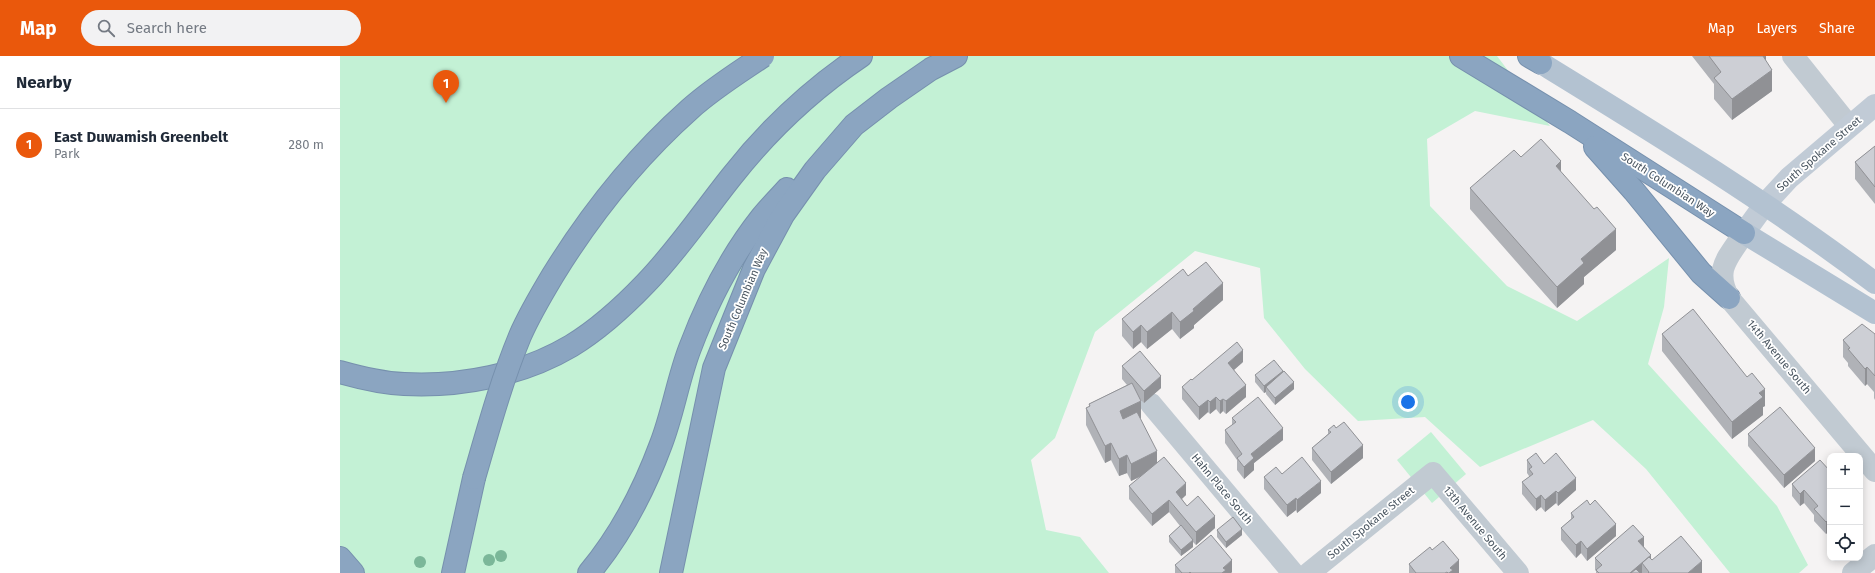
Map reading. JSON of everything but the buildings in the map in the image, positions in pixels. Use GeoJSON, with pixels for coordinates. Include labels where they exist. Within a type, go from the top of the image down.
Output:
{"type":"FeatureCollection","features":[{"type":"Feature","properties":{"kind":"highway"},"geometry":{"type":"LineString","coordinates":[[452,573],[474,478],[496,405],[520,336],[540,296],[568,252],[607,198],[649,150],[690,110],[729,78],[763,56]]}},
{"type":"Feature","properties":{"kind":"highway"},"geometry":{"type":"LineString","coordinates":[[340,372],[358,377],[403,384],[451,383],[497,376],[530,365],[570,346],[613,314],[647,282],[688,234],[733,174],[779,123],[823,83],[861,56]]}},
{"type":"Feature","properties":{"kind":"highway","name":"South Columbian Way"},"geometry":{"type":"LineString","coordinates":[[671,573],[714,368],[754,269],[783,215],[815,170],[854,124],[931,69],[956,56]]}},
{"type":"Feature","properties":{"kind":"highway","name":"South Columbian Way"},"geometry":{"type":"LineString","coordinates":[[1461,56],[1570,122],[1744,233]]}},
{"type":"Feature","properties":{"kind":"highway"},"geometry":{"type":"LineString","coordinates":[[1570,122],[1598,150],[1634,191],[1701,272],[1729,298]]}},
{"type":"Feature","properties":{"kind":"highway"},"geometry":{"type":"LineString","coordinates":[[589,573],[600,560],[626,519],[648,475],[661,444],[690,349],[714,295],[736,256],[761,218],[787,189],[854,124]]}},
{"type":"Feature","properties":{"kind":"highway"},"geometry":{"type":"LineString","coordinates":[[465,573],[474,478]]}},
{"type":"Feature","properties":{"kind":"highway"},"geometry":{"type":"LineString","coordinates":[[340,558],[353,573]]}},
{"type":"Feature","properties":{"kind":"main road"},"geometry":{"type":"LineString","coordinates":[[1535,58],[1681,149],[1765,204],[1875,283]]}},
{"type":"Feature","properties":{"kind":"main road","name":"South Spokane Street"},"geometry":{"type":"LineString","coordinates":[[1744,233],[1765,204],[1801,166],[1875,105]]}},
{"type":"Feature","properties":{"kind":"main road","name":"South Columbian Way"},"geometry":{"type":"LineString","coordinates":[[1744,233],[1875,313]]}},
{"type":"Feature","properties":{"kind":"street"},"geometry":{"type":"LineString","coordinates":[[1793,56],[1849,126]]}},
{"type":"Feature","properties":{"kind":"street","name":"14th Avenue South"},"geometry":{"type":"LineString","coordinates":[[1744,233],[1723,269],[1722,282],[1729,298],[1875,471]]}},
{"type":"Feature","properties":{"kind":"street","name":"Hahn Place South"},"geometry":{"type":"LineString","coordinates":[[1151,404],[1293,573]]}},
{"type":"Feature","properties":{"kind":"street","name":"South Spokane Street"},"geometry":{"type":"LineString","coordinates":[[1309,573],[1433,473]]}},
{"type":"Feature","properties":{"kind":"street","name":"13th Avenue South"},"geometry":{"type":"LineString","coordinates":[[1433,473],[1518,573]]}},
{"type":"Feature","properties":{"kind":"street"},"geometry":{"type":"LineString","coordinates":[[1853,573],[1875,555]]}},
{"type":"Feature","properties":{"kind":"green space"},"geometry":{"type":"Polygon","coordinates":[[[340,56],[1497,56],[1550,126],[1475,111],[1427,139],[1430,206],[1507,286],[1577,321],[1669,258],[1664,307],[1648,364],[1777,506],[1808,565],[1799,573],[1730,573],[1646,469],[1593,420],[1480,467],[1425,417],[1358,421],[1305,369],[1264,318],[1260,268],[1195,251],[1095,332],[1055,438],[1031,460],[1046,530],[1080,537],[1109,573],[340,573],[340,56]]]}},
{"type":"Feature","properties":{"kind":"green space"},"geometry":{"type":"Polygon","coordinates":[[[1431,432],[1466,474],[1432,503],[1397,460],[1431,432]]]}},
{"type":"Feature","properties":{"kind":"place","name":"East Duwamish Greenbelt"},"geometry":{"type":"Point","coordinates":[446,103]}}]}
